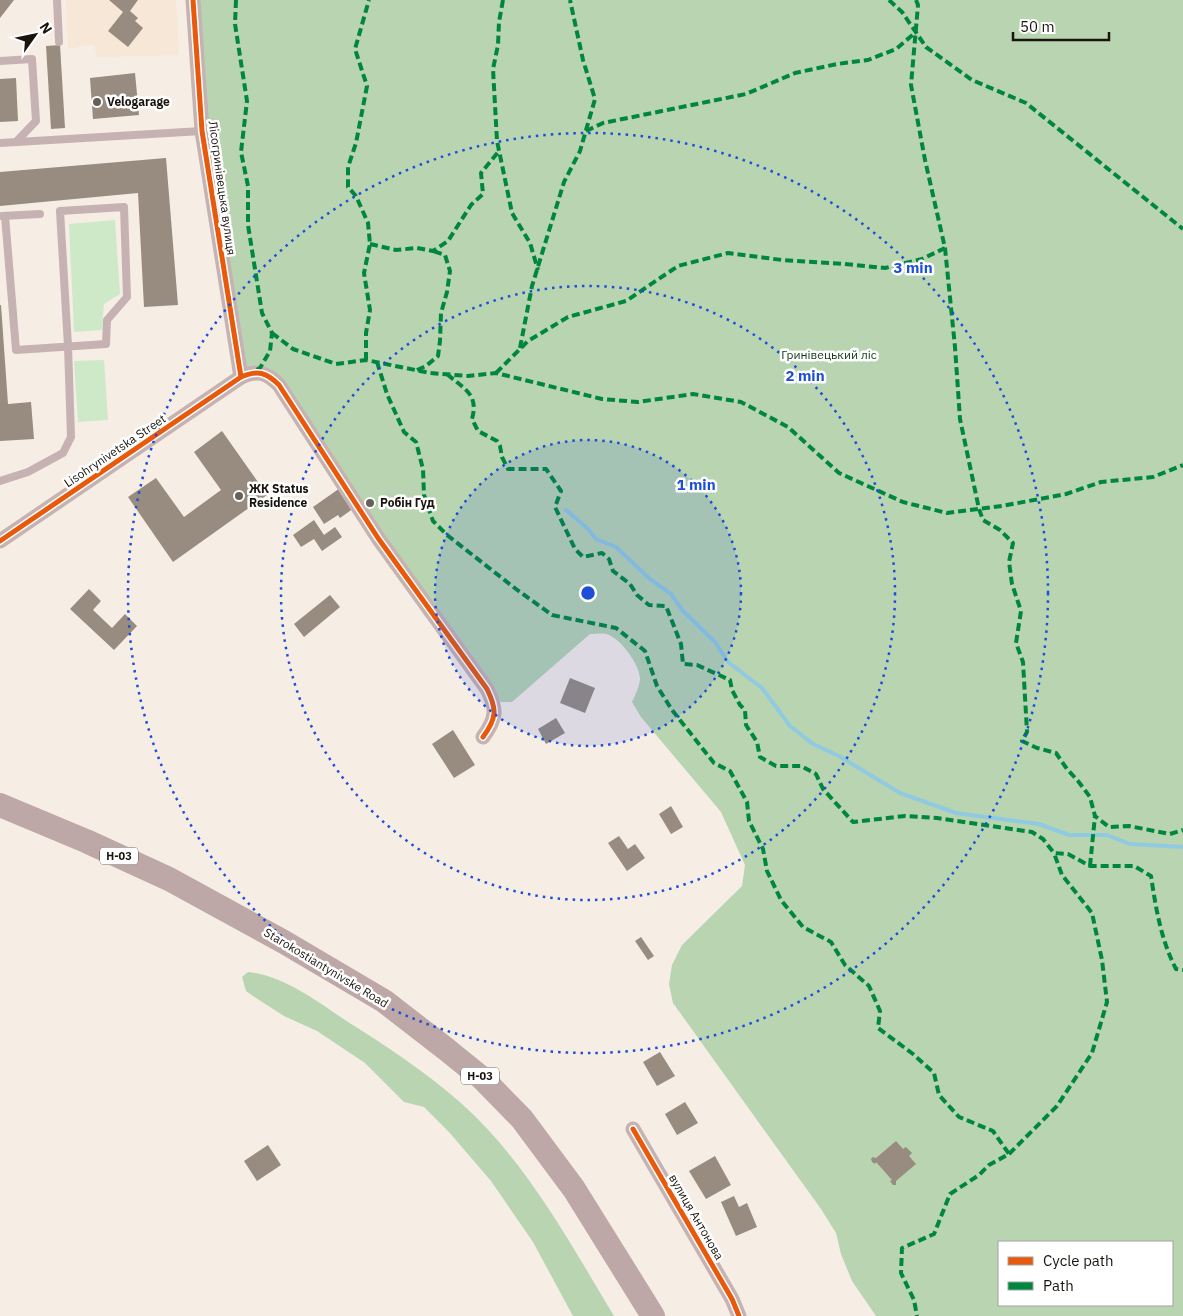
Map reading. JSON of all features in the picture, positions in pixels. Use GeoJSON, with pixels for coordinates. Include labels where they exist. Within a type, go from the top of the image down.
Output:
{"type":"FeatureCollection","features":[{"type":"Feature","properties":{"kind":"main road","name":"Starokostiantynivske Road"},"geometry":{"type":"LineString","coordinates":[[0,805],[86,841],[169,879],[284,942],[384,1001],[446,1049],[483,1079],[522,1119],[574,1189],[653,1316]]}},
{"type":"Feature","properties":{"kind":"street","name":"Лісогринівецька вулиця"},"geometry":{"type":"LineString","coordinates":[[193,0],[202,131],[241,377]]}},
{"type":"Feature","properties":{"kind":"street"},"geometry":{"type":"LineString","coordinates":[[241,377],[253,372],[270,376],[279,385],[378,538],[487,689],[494,704],[495,715],[483,737]]}},
{"type":"Feature","properties":{"kind":"street","name":"Lisohrynivetska Street"},"geometry":{"type":"LineString","coordinates":[[0,541],[241,377]]}},
{"type":"Feature","properties":{"kind":"street","name":"вулиця Антонова"},"geometry":{"type":"LineString","coordinates":[[634,1129],[732,1298],[735,1314]]}},
{"type":"Feature","properties":{"kind":"lane"},"geometry":{"type":"LineString","coordinates":[[56,0],[59,42]]}},
{"type":"Feature","properties":{"kind":"lane"},"geometry":{"type":"LineString","coordinates":[[0,61],[32,59],[36,121],[16,142]]}},
{"type":"Feature","properties":{"kind":"lane"},"geometry":{"type":"LineString","coordinates":[[0,143],[202,131]]}},
{"type":"Feature","properties":{"kind":"lane"},"geometry":{"type":"LineString","coordinates":[[0,481],[28,472],[63,453],[71,437],[68,346],[60,211],[124,207],[127,297],[107,320],[106,344],[68,346],[16,350],[3,216],[40,214]]}},
{"type":"Feature","properties":{"kind":"shaded area"},"geometry":{"type":"Polygon","coordinates":[[[66,0],[176,0],[179,55],[97,57],[94,44],[68,49],[66,0]]]}},
{"type":"Feature","properties":{"kind":"green space","name":"Гринівецький ліс"},"geometry":{"type":"Polygon","coordinates":[[[193,0],[1183,0],[1183,1316],[876,1316],[852,1281],[841,1254],[836,1233],[821,1209],[673,1003],[669,984],[672,965],[682,945],[742,886],[745,865],[721,812],[641,717],[632,702],[640,680],[637,667],[629,653],[612,636],[590,634],[512,702],[501,702],[487,689],[270,376],[241,377],[193,0]]]}},
{"type":"Feature","properties":{"kind":"green space"},"geometry":{"type":"Polygon","coordinates":[[[115,220],[120,294],[104,304],[102,330],[74,332],[69,224],[115,220]]]}},
{"type":"Feature","properties":{"kind":"green space"},"geometry":{"type":"Polygon","coordinates":[[[104,360],[108,420],[78,422],[74,361],[104,360]]]}},
{"type":"Feature","properties":{"kind":"green space"},"geometry":{"type":"Polygon","coordinates":[[[248,972],[274,978],[311,997],[405,1060],[462,1104],[485,1126],[527,1177],[546,1204],[614,1316],[573,1316],[533,1242],[491,1181],[449,1132],[424,1107],[404,1102],[365,1063],[317,1031],[284,1016],[246,991],[242,977],[248,972]]]}},
{"type":"Feature","properties":{"kind":"building"},"geometry":{"type":"Polygon","coordinates":[[[0,0],[14,0],[0,18],[0,0]]]}},
{"type":"Feature","properties":{"kind":"building"},"geometry":{"type":"Polygon","coordinates":[[[109,0],[138,0],[130,11],[138,18],[135,21],[143,28],[128,47],[108,31],[123,12],[109,0]]]}},
{"type":"Feature","properties":{"kind":"building"},"geometry":{"type":"Polygon","coordinates":[[[60,45],[65,128],[51,129],[46,46],[60,45]]]}},
{"type":"Feature","properties":{"kind":"building"},"geometry":{"type":"Polygon","coordinates":[[[135,73],[139,115],[93,119],[90,78],[135,73]]]}},
{"type":"Feature","properties":{"kind":"building"},"geometry":{"type":"Polygon","coordinates":[[[16,78],[18,121],[0,122],[0,79],[16,78]]]}},
{"type":"Feature","properties":{"kind":"building"},"geometry":{"type":"Polygon","coordinates":[[[166,158],[178,305],[144,307],[138,193],[0,206],[0,172],[166,158]]]}},
{"type":"Feature","properties":{"kind":"building"},"geometry":{"type":"Polygon","coordinates":[[[0,305],[8,404],[31,402],[34,439],[0,441],[0,305]]]}},
{"type":"Feature","properties":{"kind":"building","name":"ЖК Status Residence"},"geometry":{"type":"Polygon","coordinates":[[[222,431],[267,495],[173,562],[128,497],[156,478],[184,517],[221,490],[194,452],[222,431]]]}},
{"type":"Feature","properties":{"kind":"building"},"geometry":{"type":"Polygon","coordinates":[[[340,488],[354,508],[340,518],[338,515],[324,524],[313,507],[340,488]]]}},
{"type":"Feature","properties":{"kind":"building"},"geometry":{"type":"Polygon","coordinates":[[[314,520],[324,535],[335,527],[342,537],[322,551],[314,539],[301,547],[293,535],[314,520]]]}},
{"type":"Feature","properties":{"kind":"building"},"geometry":{"type":"Polygon","coordinates":[[[89,589],[101,601],[93,610],[112,628],[125,614],[137,626],[114,650],[70,609],[89,589]]]}},
{"type":"Feature","properties":{"kind":"building"},"geometry":{"type":"Polygon","coordinates":[[[330,595],[340,607],[304,637],[294,624],[330,595]]]}},
{"type":"Feature","properties":{"kind":"building"},"geometry":{"type":"Polygon","coordinates":[[[570,678],[595,688],[585,713],[560,703],[570,678]]]}},
{"type":"Feature","properties":{"kind":"building"},"geometry":{"type":"Polygon","coordinates":[[[556,718],[565,733],[546,744],[538,729],[556,718]]]}},
{"type":"Feature","properties":{"kind":"building"},"geometry":{"type":"Polygon","coordinates":[[[453,730],[475,765],[454,778],[432,744],[453,730]]]}},
{"type":"Feature","properties":{"kind":"building"},"geometry":{"type":"Polygon","coordinates":[[[671,806],[683,827],[671,834],[659,814],[671,806]]]}},
{"type":"Feature","properties":{"kind":"building"},"geometry":{"type":"Polygon","coordinates":[[[619,836],[628,849],[635,844],[645,858],[627,871],[608,843],[619,836]]]}},
{"type":"Feature","properties":{"kind":"building"},"geometry":{"type":"Polygon","coordinates":[[[641,937],[654,956],[648,960],[635,941],[641,937]]]}},
{"type":"Feature","properties":{"kind":"building"},"geometry":{"type":"Polygon","coordinates":[[[660,1052],[675,1076],[657,1086],[643,1062],[660,1052]]]}},
{"type":"Feature","properties":{"kind":"building"},"geometry":{"type":"Polygon","coordinates":[[[685,1102],[698,1123],[677,1135],[665,1114],[685,1102]]]}},
{"type":"Feature","properties":{"kind":"building"},"geometry":{"type":"Polygon","coordinates":[[[896,1141],[903,1149],[906,1147],[912,1153],[909,1156],[916,1164],[896,1181],[896,1185],[893,1185],[890,1181],[892,1180],[871,1159],[873,1157],[876,1158],[896,1141]]]}},
{"type":"Feature","properties":{"kind":"building"},"geometry":{"type":"Polygon","coordinates":[[[268,1145],[281,1165],[257,1181],[244,1161],[268,1145]]]}},
{"type":"Feature","properties":{"kind":"building"},"geometry":{"type":"Polygon","coordinates":[[[715,1156],[731,1185],[706,1199],[689,1171],[715,1156]]]}},
{"type":"Feature","properties":{"kind":"building"},"geometry":{"type":"Polygon","coordinates":[[[734,1196],[739,1207],[747,1203],[757,1227],[736,1236],[721,1202],[734,1196]]]}},
{"type":"Feature","properties":{"kind":"waterway"},"geometry":{"type":"LineString","coordinates":[[566,510],[588,529],[596,539],[616,547],[650,579],[671,594],[683,611],[715,642],[728,662],[762,688],[790,726],[813,744],[839,756],[900,793],[956,813],[1039,824],[1069,835],[1107,835],[1130,844],[1183,847]]}},
{"type":"Feature","properties":{"kind":"marked path"},"geometry":{"type":"LineString","coordinates":[[236,0],[235,24],[247,101],[241,152],[248,186],[248,225],[262,313],[272,333],[270,351],[260,368],[253,372]]}},
{"type":"Feature","properties":{"kind":"marked path"},"geometry":{"type":"LineString","coordinates":[[366,360],[366,333],[370,310],[364,273],[370,244],[368,223],[356,196],[348,187],[348,167],[356,143],[367,86],[355,49],[369,0]]}},
{"type":"Feature","properties":{"kind":"marked path"},"geometry":{"type":"LineString","coordinates":[[503,0],[499,22],[498,45],[493,69],[497,141],[512,213],[530,243],[538,270]]}},
{"type":"Feature","properties":{"kind":"marked path"},"geometry":{"type":"LineString","coordinates":[[520,348],[532,286],[564,182],[580,151],[595,99],[583,60],[570,0]]}},
{"type":"Feature","properties":{"kind":"marked path"},"geometry":{"type":"LineString","coordinates":[[889,0],[902,12],[926,47],[972,80],[1026,103],[1183,229]]}},
{"type":"Feature","properties":{"kind":"marked path"},"geometry":{"type":"LineString","coordinates":[[916,0],[918,5],[911,85],[925,160],[945,248],[960,419],[983,520],[1000,530],[1013,543],[1009,562],[1012,584],[1021,611],[1016,643],[1023,662],[1027,732],[1022,741],[1037,748],[1056,753],[1090,797],[1095,816],[1109,827],[1129,826],[1170,834],[1183,830]]}},
{"type":"Feature","properties":{"kind":"marked path"},"geometry":{"type":"LineString","coordinates":[[586,131],[603,123],[746,94],[795,73],[868,60],[896,49],[916,32]]}},
{"type":"Feature","properties":{"kind":"marked path"},"geometry":{"type":"LineString","coordinates":[[370,244],[396,250],[417,248],[433,251],[448,241],[471,205],[483,194],[481,173],[499,151]]}},
{"type":"Feature","properties":{"kind":"marked path"},"geometry":{"type":"LineString","coordinates":[[496,373],[528,341],[568,317],[626,301],[678,266],[728,253],[782,260],[885,268],[922,259],[945,248]]}},
{"type":"Feature","properties":{"kind":"marked path"},"geometry":{"type":"LineString","coordinates":[[417,370],[426,366],[438,356],[441,313],[450,271],[445,255],[433,251]]}},
{"type":"Feature","properties":{"kind":"marked path"},"geometry":{"type":"LineString","coordinates":[[272,333],[293,349],[336,364],[366,360],[430,373],[468,376],[496,373],[602,399],[638,402],[693,394],[741,402],[788,427],[839,473],[903,502],[947,513],[1002,506],[1066,494],[1101,482],[1153,477],[1183,465]]}},
{"type":"Feature","properties":{"kind":"marked path"},"geometry":{"type":"LineString","coordinates":[[377,362],[387,394],[404,432],[416,442],[423,469],[424,495],[433,521],[447,535],[552,615],[616,628],[645,651],[657,686],[672,710],[714,763],[730,771],[747,802],[749,821],[763,849],[767,871],[781,900],[803,927],[831,942],[845,965],[869,986],[880,1011],[878,1028],[913,1054],[934,1073],[939,1095],[959,1117],[993,1131],[1009,1154],[989,1165],[979,1175],[950,1194],[934,1234],[902,1248],[901,1273],[914,1300],[917,1316]]}},
{"type":"Feature","properties":{"kind":"marked path"},"geometry":{"type":"LineString","coordinates":[[447,374],[464,388],[472,398],[474,411],[472,419],[478,431],[497,441],[508,469],[546,469],[561,491],[555,507],[575,549],[583,557],[602,553],[609,559],[613,571],[630,584],[637,595],[649,605],[666,606],[681,644],[683,664],[697,665],[730,680],[732,690],[745,710],[746,725],[757,742],[760,757],[776,766],[801,766],[816,774],[823,789],[853,822],[905,816],[937,818],[1032,832],[1043,839],[1054,853],[1068,854],[1090,866],[1134,866],[1151,876],[1157,912],[1166,947],[1176,969],[1183,970]]}},
{"type":"Feature","properties":{"kind":"marked path"},"geometry":{"type":"LineString","coordinates":[[1090,866],[1095,816]]}},
{"type":"Feature","properties":{"kind":"marked path"},"geometry":{"type":"LineString","coordinates":[[1009,1154],[1057,1106],[1092,1053],[1107,1002],[1102,960],[1092,913],[1062,875],[1054,853]]}},
{"type":"Feature","properties":{"kind":"cycle path"},"geometry":{"type":"LineString","coordinates":[[193,0],[202,131],[241,377]]}},
{"type":"Feature","properties":{"kind":"cycle path"},"geometry":{"type":"LineString","coordinates":[[0,541],[241,377],[252,373],[266,375],[279,385],[378,538],[487,689],[493,702],[494,713],[491,724],[483,737]]}},
{"type":"Feature","properties":{"kind":"cycle path"},"geometry":{"type":"LineString","coordinates":[[633,1129],[732,1299],[739,1316]]}},
{"type":"Feature","properties":{"kind":"place","name":"Velogarage"},"geometry":{"type":"Point","coordinates":[97,102]}},
{"type":"Feature","properties":{"kind":"place","name":"ЖК Status Residence"},"geometry":{"type":"Point","coordinates":[239,496]}},
{"type":"Feature","properties":{"kind":"place","name":"Робін Гуд"},"geometry":{"type":"Point","coordinates":[370,503]}}]}
